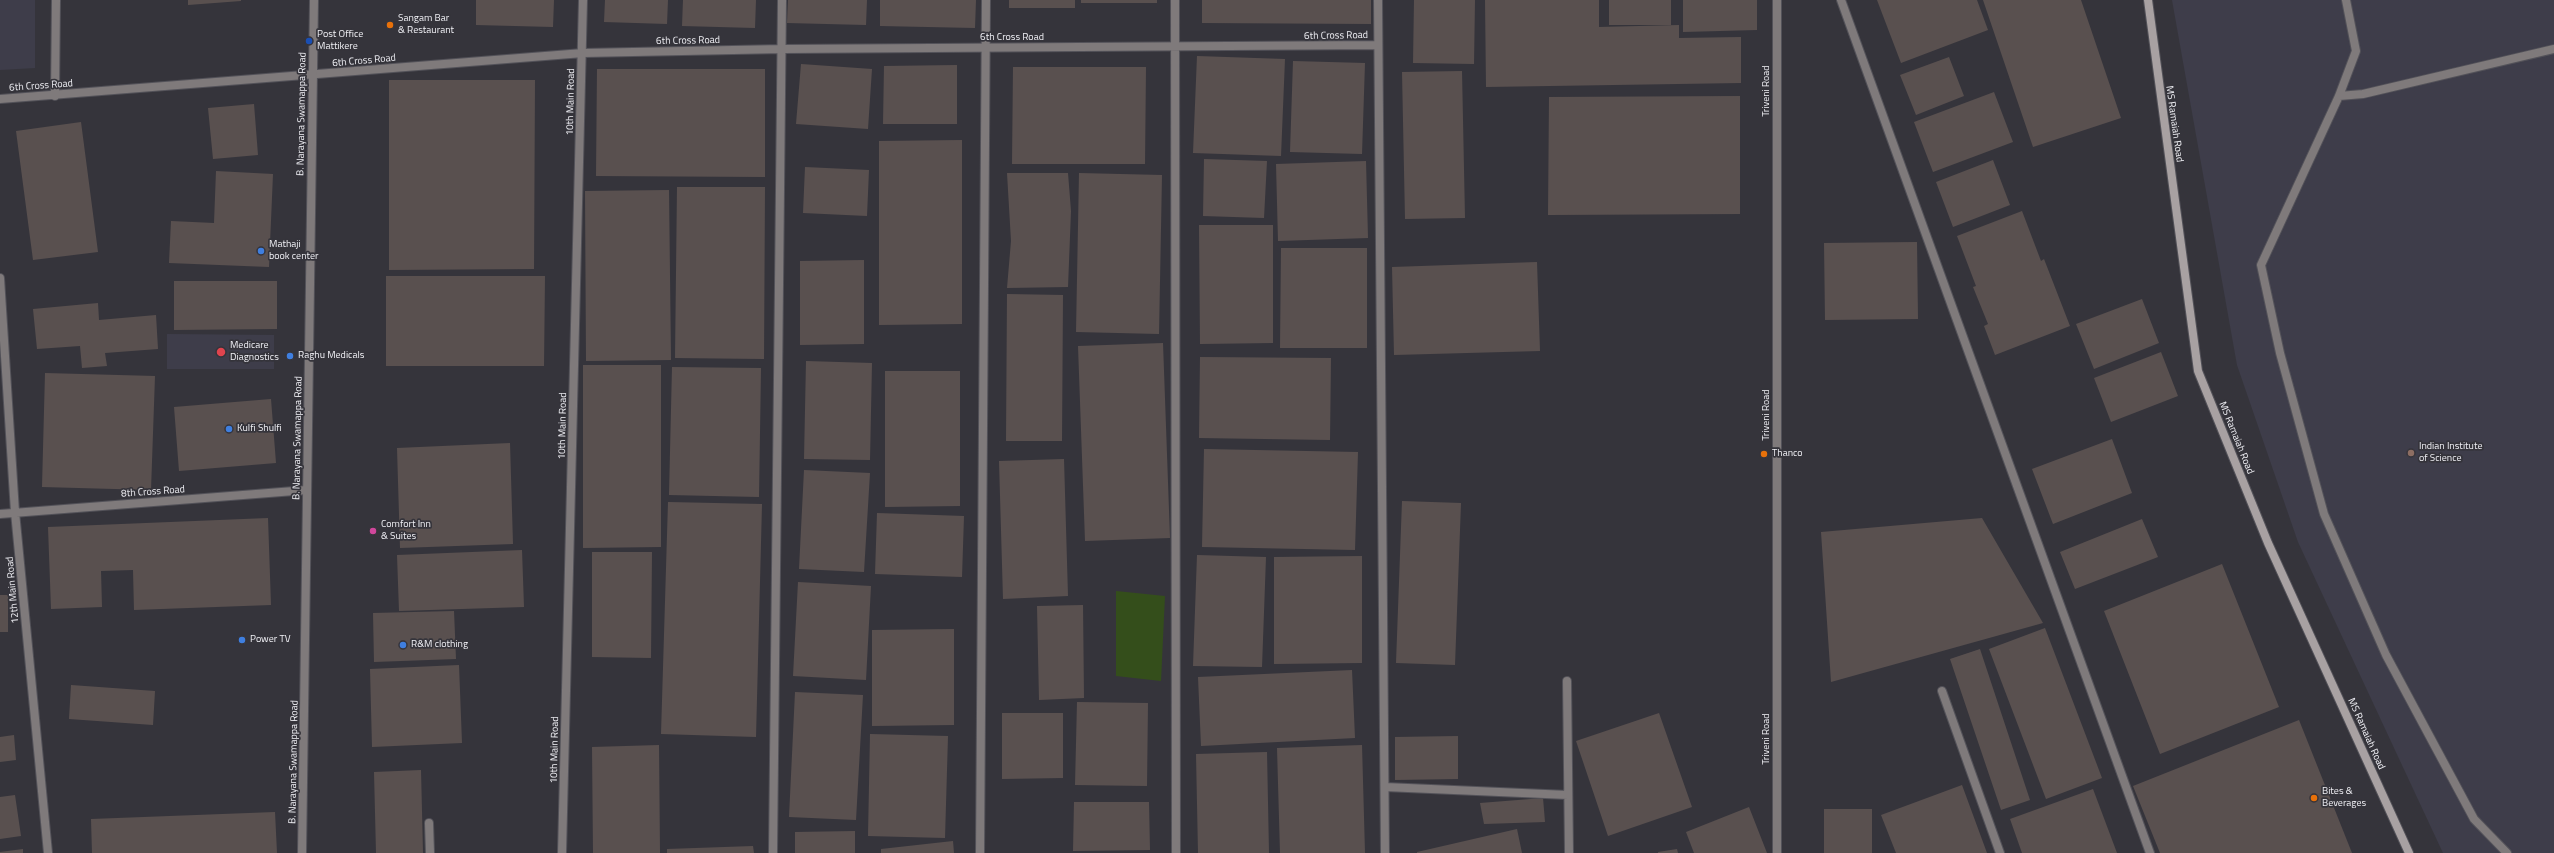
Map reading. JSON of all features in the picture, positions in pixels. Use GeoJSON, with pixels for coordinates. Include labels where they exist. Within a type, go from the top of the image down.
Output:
{"type":"FeatureCollection","features":[{"type":"Feature","properties":{"kind":"main road","name":"MS Ramaiah Road"},"geometry":{"type":"LineString","coordinates":[[2148,0],[2198,371],[2268,543],[2409,853]]}},
{"type":"Feature","properties":{"kind":"street"},"geometry":{"type":"LineString","coordinates":[[55,96],[56,0]]}},
{"type":"Feature","properties":{"kind":"street","name":"B. Narayana Swamappa Road"},"geometry":{"type":"LineString","coordinates":[[302,853],[314,0]]}},
{"type":"Feature","properties":{"kind":"street","name":"10th Main Road"},"geometry":{"type":"LineString","coordinates":[[562,853],[583,0]]}},
{"type":"Feature","properties":{"kind":"street"},"geometry":{"type":"LineString","coordinates":[[773,853],[784,49],[782,0]]}},
{"type":"Feature","properties":{"kind":"street"},"geometry":{"type":"LineString","coordinates":[[980,853],[986,0]]}},
{"type":"Feature","properties":{"kind":"street"},"geometry":{"type":"LineString","coordinates":[[1175,0],[1176,853]]}},
{"type":"Feature","properties":{"kind":"street"},"geometry":{"type":"LineString","coordinates":[[1378,0],[1386,853]]}},
{"type":"Feature","properties":{"kind":"street","name":"Triveni Road"},"geometry":{"type":"LineString","coordinates":[[1777,0],[1778,853]]}},
{"type":"Feature","properties":{"kind":"street"},"geometry":{"type":"LineString","coordinates":[[1842,0],[2150,853]]}},
{"type":"Feature","properties":{"kind":"street"},"geometry":{"type":"LineString","coordinates":[[2346,0],[2356,51],[2339,96],[2261,265],[2280,353],[2324,514],[2386,655],[2474,819],[2507,853]]}},
{"type":"Feature","properties":{"kind":"street","name":"6th Cross Road"},"geometry":{"type":"LineString","coordinates":[[0,99],[313,76],[582,53],[784,49],[1378,46]]}},
{"type":"Feature","properties":{"kind":"street"},"geometry":{"type":"LineString","coordinates":[[2339,96],[2364,94],[2554,49]]}},
{"type":"Feature","properties":{"kind":"street","name":"12th Main Road"},"geometry":{"type":"LineString","coordinates":[[0,278],[16,512],[48,853]]}},
{"type":"Feature","properties":{"kind":"street","name":"8th Cross Road"},"geometry":{"type":"LineString","coordinates":[[0,514],[307,490]]}},
{"type":"Feature","properties":{"kind":"street"},"geometry":{"type":"LineString","coordinates":[[1566,680],[1568,853]]}},
{"type":"Feature","properties":{"kind":"street"},"geometry":{"type":"LineString","coordinates":[[1942,691],[2000,853]]}},
{"type":"Feature","properties":{"kind":"street"},"geometry":{"type":"LineString","coordinates":[[1385,787],[1568,795]]}},
{"type":"Feature","properties":{"kind":"street"},"geometry":{"type":"LineString","coordinates":[[429,823],[430,853]]}},
{"type":"Feature","properties":{"kind":"shaded area"},"geometry":{"type":"Polygon","coordinates":[[[0,0],[35,0],[35,68],[0,70],[0,0]]]}},
{"type":"Feature","properties":{"kind":"shaded area","name":"Indian Institute of Science"},"geometry":{"type":"Polygon","coordinates":[[[2172,0],[2554,0],[2554,853],[2443,853],[2298,542],[2237,365],[2172,0]]]}},
{"type":"Feature","properties":{"kind":"shaded area","name":"Medicare Diagnostics"},"geometry":{"type":"Polygon","coordinates":[[[167,334],[274,335],[274,369],[167,369],[167,334]]]}},
{"type":"Feature","properties":{"kind":"green space"},"geometry":{"type":"Polygon","coordinates":[[[1116,591],[1165,596],[1161,681],[1116,676],[1116,591]]]}},
{"type":"Feature","properties":{"kind":"building"},"geometry":{"type":"Polygon","coordinates":[[[188,0],[241,0],[241,1],[188,5],[188,0]]]}},
{"type":"Feature","properties":{"kind":"building"},"geometry":{"type":"Polygon","coordinates":[[[476,0],[554,0],[553,27],[476,25],[476,0]]]}},
{"type":"Feature","properties":{"kind":"building"},"geometry":{"type":"Polygon","coordinates":[[[605,0],[668,0],[667,24],[604,22],[605,0]]]}},
{"type":"Feature","properties":{"kind":"building"},"geometry":{"type":"Polygon","coordinates":[[[683,0],[756,0],[755,28],[682,26],[683,0]]]}},
{"type":"Feature","properties":{"kind":"building"},"geometry":{"type":"Polygon","coordinates":[[[788,0],[867,0],[866,25],[787,23],[788,0]]]}},
{"type":"Feature","properties":{"kind":"building"},"geometry":{"type":"Polygon","coordinates":[[[880,0],[976,0],[975,28],[880,26],[880,0]]]}},
{"type":"Feature","properties":{"kind":"building"},"geometry":{"type":"Polygon","coordinates":[[[1009,0],[1075,0],[1075,8],[1009,8],[1009,0]]]}},
{"type":"Feature","properties":{"kind":"building"},"geometry":{"type":"Polygon","coordinates":[[[1081,0],[1157,0],[1157,3],[1081,3],[1081,0]]]}},
{"type":"Feature","properties":{"kind":"building"},"geometry":{"type":"Polygon","coordinates":[[[1202,0],[1371,0],[1371,24],[1202,23],[1202,0]]]}},
{"type":"Feature","properties":{"kind":"building"},"geometry":{"type":"Polygon","coordinates":[[[1414,0],[1475,0],[1474,64],[1413,63],[1414,0]]]}},
{"type":"Feature","properties":{"kind":"building"},"geometry":{"type":"Polygon","coordinates":[[[1485,0],[1599,0],[1599,27],[1679,25],[1679,38],[1741,37],[1741,83],[1486,87],[1485,0]]]}},
{"type":"Feature","properties":{"kind":"building"},"geometry":{"type":"Polygon","coordinates":[[[1609,0],[1671,0],[1671,25],[1609,25],[1609,0]]]}},
{"type":"Feature","properties":{"kind":"building"},"geometry":{"type":"Polygon","coordinates":[[[1683,0],[1757,0],[1757,30],[1683,32],[1683,0]]]}},
{"type":"Feature","properties":{"kind":"building"},"geometry":{"type":"Polygon","coordinates":[[[1877,0],[1977,0],[1988,30],[1901,63],[1877,0]]]}},
{"type":"Feature","properties":{"kind":"building"},"geometry":{"type":"Polygon","coordinates":[[[1983,0],[2081,0],[2121,118],[2033,147],[1983,0]]]}},
{"type":"Feature","properties":{"kind":"building"},"geometry":{"type":"Polygon","coordinates":[[[1197,56],[1285,59],[1281,156],[1193,153],[1197,56]]]}},
{"type":"Feature","properties":{"kind":"building"},"geometry":{"type":"Polygon","coordinates":[[[1949,57],[1964,96],[1916,115],[1900,75],[1949,57]]]}},
{"type":"Feature","properties":{"kind":"building"},"geometry":{"type":"Polygon","coordinates":[[[1293,61],[1365,63],[1362,154],[1290,152],[1293,61]]]}},
{"type":"Feature","properties":{"kind":"building"},"geometry":{"type":"Polygon","coordinates":[[[801,64],[872,69],[868,129],[796,124],[801,64]]]}},
{"type":"Feature","properties":{"kind":"building"},"geometry":{"type":"Polygon","coordinates":[[[957,65],[957,124],[883,124],[884,66],[957,65]]]}},
{"type":"Feature","properties":{"kind":"building"},"geometry":{"type":"Polygon","coordinates":[[[1013,67],[1146,67],[1145,164],[1012,164],[1013,67]]]}},
{"type":"Feature","properties":{"kind":"building"},"geometry":{"type":"Polygon","coordinates":[[[597,69],[765,69],[765,177],[596,176],[597,69]]]}},
{"type":"Feature","properties":{"kind":"building"},"geometry":{"type":"Polygon","coordinates":[[[1462,71],[1465,218],[1405,219],[1402,72],[1462,71]]]}},
{"type":"Feature","properties":{"kind":"building"},"geometry":{"type":"Polygon","coordinates":[[[389,80],[535,80],[534,269],[389,270],[389,80]]]}},
{"type":"Feature","properties":{"kind":"building"},"geometry":{"type":"Polygon","coordinates":[[[1994,92],[2013,142],[1933,172],[1914,122],[1994,92]]]}},
{"type":"Feature","properties":{"kind":"building"},"geometry":{"type":"Polygon","coordinates":[[[1740,96],[1740,214],[1548,215],[1549,97],[1740,96]]]}},
{"type":"Feature","properties":{"kind":"building"},"geometry":{"type":"Polygon","coordinates":[[[254,104],[258,155],[213,159],[208,108],[254,104]]]}},
{"type":"Feature","properties":{"kind":"building"},"geometry":{"type":"Polygon","coordinates":[[[81,122],[98,252],[33,260],[16,131],[81,122]]]}},
{"type":"Feature","properties":{"kind":"building"},"geometry":{"type":"Polygon","coordinates":[[[962,140],[962,324],[879,325],[879,141],[962,140]]]}},
{"type":"Feature","properties":{"kind":"building"},"geometry":{"type":"Polygon","coordinates":[[[1204,159],[1267,161],[1264,218],[1203,216],[1204,159]]]}},
{"type":"Feature","properties":{"kind":"building"},"geometry":{"type":"Polygon","coordinates":[[[1993,160],[2010,205],[1953,227],[1936,182],[1993,160]]]}},
{"type":"Feature","properties":{"kind":"building"},"geometry":{"type":"Polygon","coordinates":[[[1366,161],[1368,238],[1278,241],[1276,164],[1366,161]]]}},
{"type":"Feature","properties":{"kind":"building"},"geometry":{"type":"Polygon","coordinates":[[[805,167],[869,170],[867,216],[803,213],[805,167]]]}},
{"type":"Feature","properties":{"kind":"building"},"geometry":{"type":"Polygon","coordinates":[[[216,171],[273,174],[269,267],[169,263],[171,221],[214,223],[216,171]]]}},
{"type":"Feature","properties":{"kind":"building"},"geometry":{"type":"Polygon","coordinates":[[[1007,173],[1068,173],[1071,211],[1068,287],[1007,288],[1011,241],[1007,173]]]}},
{"type":"Feature","properties":{"kind":"building"},"geometry":{"type":"Polygon","coordinates":[[[1079,173],[1162,175],[1159,334],[1076,332],[1079,173]]]}},
{"type":"Feature","properties":{"kind":"building"},"geometry":{"type":"Polygon","coordinates":[[[677,187],[765,187],[764,359],[675,358],[677,187]]]}},
{"type":"Feature","properties":{"kind":"building"},"geometry":{"type":"Polygon","coordinates":[[[669,190],[671,360],[586,361],[585,191],[669,190]]]}},
{"type":"Feature","properties":{"kind":"building"},"geometry":{"type":"Polygon","coordinates":[[[2022,211],[2041,261],[2044,259],[2070,326],[1995,355],[1984,326],[1988,324],[1973,287],[1976,286],[1957,236],[2022,211]]]}},
{"type":"Feature","properties":{"kind":"building"},"geometry":{"type":"Polygon","coordinates":[[[1199,225],[1273,225],[1273,343],[1200,344],[1199,225]]]}},
{"type":"Feature","properties":{"kind":"building"},"geometry":{"type":"Polygon","coordinates":[[[1917,242],[1918,319],[1825,320],[1824,243],[1917,242]]]}},
{"type":"Feature","properties":{"kind":"building"},"geometry":{"type":"Polygon","coordinates":[[[1281,248],[1367,248],[1367,348],[1280,348],[1281,248]]]}},
{"type":"Feature","properties":{"kind":"building"},"geometry":{"type":"Polygon","coordinates":[[[864,260],[864,344],[800,345],[800,261],[864,260]]]}},
{"type":"Feature","properties":{"kind":"building"},"geometry":{"type":"Polygon","coordinates":[[[1537,262],[1540,351],[1394,355],[1392,267],[1537,262]]]}},
{"type":"Feature","properties":{"kind":"building"},"geometry":{"type":"Polygon","coordinates":[[[386,276],[545,276],[544,366],[386,366],[386,276]]]}},
{"type":"Feature","properties":{"kind":"building"},"geometry":{"type":"Polygon","coordinates":[[[174,281],[277,281],[277,329],[174,330],[174,281]]]}},
{"type":"Feature","properties":{"kind":"building"},"geometry":{"type":"Polygon","coordinates":[[[1007,294],[1063,295],[1062,441],[1006,441],[1007,294]]]}},
{"type":"Feature","properties":{"kind":"building"},"geometry":{"type":"Polygon","coordinates":[[[2142,299],[2159,343],[2094,369],[2076,324],[2142,299]]]}},
{"type":"Feature","properties":{"kind":"building"},"geometry":{"type":"Polygon","coordinates":[[[98,303],[99,320],[156,315],[158,349],[105,353],[107,366],[82,368],[80,346],[37,349],[33,309],[98,303]]]}},
{"type":"Feature","properties":{"kind":"building"},"geometry":{"type":"Polygon","coordinates":[[[1163,343],[1170,538],[1085,541],[1078,346],[1163,343]]]}},
{"type":"Feature","properties":{"kind":"building"},"geometry":{"type":"Polygon","coordinates":[[[2161,352],[2178,396],[2111,422],[2094,378],[2161,352]]]}},
{"type":"Feature","properties":{"kind":"building"},"geometry":{"type":"Polygon","coordinates":[[[1200,357],[1331,358],[1330,440],[1199,438],[1200,357]]]}},
{"type":"Feature","properties":{"kind":"building"},"geometry":{"type":"Polygon","coordinates":[[[806,361],[872,363],[870,460],[804,459],[806,361]]]}},
{"type":"Feature","properties":{"kind":"building"},"geometry":{"type":"Polygon","coordinates":[[[583,365],[661,365],[661,547],[583,548],[583,365]]]}},
{"type":"Feature","properties":{"kind":"building"},"geometry":{"type":"Polygon","coordinates":[[[672,367],[761,368],[759,497],[669,495],[672,367]]]}},
{"type":"Feature","properties":{"kind":"building"},"geometry":{"type":"Polygon","coordinates":[[[885,371],[960,371],[960,506],[885,507],[885,371]]]}},
{"type":"Feature","properties":{"kind":"building"},"geometry":{"type":"Polygon","coordinates":[[[45,373],[155,376],[151,490],[42,487],[45,373]]]}},
{"type":"Feature","properties":{"kind":"building"},"geometry":{"type":"Polygon","coordinates":[[[271,399],[276,463],[179,471],[174,407],[271,399]]]}},
{"type":"Feature","properties":{"kind":"building"},"geometry":{"type":"Polygon","coordinates":[[[2112,439],[2132,493],[2053,524],[2032,469],[2112,439]]]}},
{"type":"Feature","properties":{"kind":"building"},"geometry":{"type":"Polygon","coordinates":[[[510,443],[513,544],[400,548],[397,448],[510,443]]]}},
{"type":"Feature","properties":{"kind":"building"},"geometry":{"type":"Polygon","coordinates":[[[1204,449],[1358,452],[1355,550],[1202,547],[1204,449]]]}},
{"type":"Feature","properties":{"kind":"building"},"geometry":{"type":"Polygon","coordinates":[[[1064,459],[1068,596],[1003,599],[999,461],[1064,459]]]}},
{"type":"Feature","properties":{"kind":"building"},"geometry":{"type":"Polygon","coordinates":[[[804,470],[870,473],[864,572],[799,569],[804,470]]]}},
{"type":"Feature","properties":{"kind":"building"},"geometry":{"type":"Polygon","coordinates":[[[1402,501],[1461,503],[1455,665],[1396,663],[1402,501]]]}},
{"type":"Feature","properties":{"kind":"building"},"geometry":{"type":"Polygon","coordinates":[[[668,502],[762,504],[756,737],[661,734],[668,502]]]}},
{"type":"Feature","properties":{"kind":"building"},"geometry":{"type":"Polygon","coordinates":[[[877,513],[964,516],[962,577],[875,574],[877,513]]]}},
{"type":"Feature","properties":{"kind":"building"},"geometry":{"type":"Polygon","coordinates":[[[268,518],[271,605],[134,610],[133,570],[101,571],[102,607],[51,609],[48,527],[268,518]]]}},
{"type":"Feature","properties":{"kind":"building"},"geometry":{"type":"Polygon","coordinates":[[[1982,518],[2043,623],[1831,682],[1821,532],[1982,518]]]}},
{"type":"Feature","properties":{"kind":"building"},"geometry":{"type":"Polygon","coordinates":[[[2142,519],[2158,557],[2075,589],[2060,552],[2142,519]]]}},
{"type":"Feature","properties":{"kind":"building"},"geometry":{"type":"Polygon","coordinates":[[[522,550],[524,607],[399,611],[397,555],[522,550]]]}},
{"type":"Feature","properties":{"kind":"building"},"geometry":{"type":"Polygon","coordinates":[[[592,552],[652,552],[651,658],[592,657],[592,552]]]}},
{"type":"Feature","properties":{"kind":"building"},"geometry":{"type":"Polygon","coordinates":[[[1197,555],[1266,557],[1262,667],[1193,666],[1197,555]]]}},
{"type":"Feature","properties":{"kind":"building"},"geometry":{"type":"Polygon","coordinates":[[[1362,556],[1362,663],[1274,664],[1274,557],[1362,556]]]}},
{"type":"Feature","properties":{"kind":"building"},"geometry":{"type":"Polygon","coordinates":[[[2222,564],[2279,707],[2160,754],[2104,611],[2222,564]]]}},
{"type":"Feature","properties":{"kind":"building"},"geometry":{"type":"Polygon","coordinates":[[[798,582],[871,586],[866,680],[793,676],[798,582]]]}},
{"type":"Feature","properties":{"kind":"building"},"geometry":{"type":"Polygon","coordinates":[[[0,595],[8,595],[8,632],[0,632],[0,595]]]}},
{"type":"Feature","properties":{"kind":"building"},"geometry":{"type":"Polygon","coordinates":[[[1083,605],[1084,698],[1039,700],[1037,606],[1083,605]]]}},
{"type":"Feature","properties":{"kind":"building"},"geometry":{"type":"Polygon","coordinates":[[[454,611],[456,659],[374,662],[373,613],[454,611]]]}},
{"type":"Feature","properties":{"kind":"building"},"geometry":{"type":"Polygon","coordinates":[[[2045,628],[2102,778],[2046,799],[1989,649],[2045,628]]]}},
{"type":"Feature","properties":{"kind":"building"},"geometry":{"type":"Polygon","coordinates":[[[954,629],[954,725],[872,726],[872,630],[954,629]]]}},
{"type":"Feature","properties":{"kind":"building"},"geometry":{"type":"Polygon","coordinates":[[[1980,649],[2030,800],[2001,810],[1950,659],[1980,649]]]}},
{"type":"Feature","properties":{"kind":"building"},"geometry":{"type":"Polygon","coordinates":[[[459,665],[462,743],[372,747],[370,669],[459,665]]]}},
{"type":"Feature","properties":{"kind":"building"},"geometry":{"type":"Polygon","coordinates":[[[1352,670],[1355,738],[1201,746],[1198,677],[1352,670]]]}},
{"type":"Feature","properties":{"kind":"building"},"geometry":{"type":"Polygon","coordinates":[[[71,685],[155,691],[153,725],[69,719],[71,685]]]}},
{"type":"Feature","properties":{"kind":"building"},"geometry":{"type":"Polygon","coordinates":[[[795,692],[863,695],[856,820],[789,817],[795,692]]]}},
{"type":"Feature","properties":{"kind":"building"},"geometry":{"type":"Polygon","coordinates":[[[1077,702],[1148,703],[1147,786],[1075,785],[1077,702]]]}},
{"type":"Feature","properties":{"kind":"building"},"geometry":{"type":"Polygon","coordinates":[[[1002,713],[1063,713],[1063,778],[1002,779],[1002,713]]]}},
{"type":"Feature","properties":{"kind":"building"},"geometry":{"type":"Polygon","coordinates":[[[1659,713],[1692,807],[1608,836],[1576,741],[1659,713]]]}},
{"type":"Feature","properties":{"kind":"building"},"geometry":{"type":"Polygon","coordinates":[[[2299,720],[2352,853],[2160,853],[2133,786],[2299,720]]]}},
{"type":"Feature","properties":{"kind":"building"},"geometry":{"type":"Polygon","coordinates":[[[870,734],[948,736],[945,838],[868,836],[870,734]]]}},
{"type":"Feature","properties":{"kind":"building"},"geometry":{"type":"Polygon","coordinates":[[[14,735],[16,760],[0,762],[0,737],[14,735]]]}},
{"type":"Feature","properties":{"kind":"building"},"geometry":{"type":"Polygon","coordinates":[[[1458,736],[1458,779],[1395,780],[1395,737],[1458,736]]]}},
{"type":"Feature","properties":{"kind":"building"},"geometry":{"type":"Polygon","coordinates":[[[659,745],[660,853],[593,853],[592,747],[659,745]]]}},
{"type":"Feature","properties":{"kind":"building"},"geometry":{"type":"Polygon","coordinates":[[[1362,745],[1365,853],[1280,853],[1277,748],[1362,745]]]}},
{"type":"Feature","properties":{"kind":"building"},"geometry":{"type":"Polygon","coordinates":[[[1267,752],[1269,853],[1198,853],[1196,754],[1267,752]]]}},
{"type":"Feature","properties":{"kind":"building"},"geometry":{"type":"Polygon","coordinates":[[[421,770],[423,853],[376,853],[374,772],[421,770]]]}},
{"type":"Feature","properties":{"kind":"building"},"geometry":{"type":"Polygon","coordinates":[[[1962,785],[1987,853],[1896,853],[1881,815],[1962,785]]]}},
{"type":"Feature","properties":{"kind":"building"},"geometry":{"type":"Polygon","coordinates":[[[2093,789],[2117,853],[2022,853],[2010,819],[2093,789]]]}},
{"type":"Feature","properties":{"kind":"building"},"geometry":{"type":"Polygon","coordinates":[[[15,795],[21,836],[0,839],[0,797],[15,795]]]}},
{"type":"Feature","properties":{"kind":"building"},"geometry":{"type":"Polygon","coordinates":[[[1543,798],[1545,822],[1484,824],[1480,803],[1543,798]]]}},
{"type":"Feature","properties":{"kind":"building"},"geometry":{"type":"Polygon","coordinates":[[[1074,802],[1149,802],[1150,850],[1073,851],[1074,802]]]}},
{"type":"Feature","properties":{"kind":"building"},"geometry":{"type":"Polygon","coordinates":[[[1749,807],[1767,853],[1694,853],[1686,832],[1749,807]]]}},
{"type":"Feature","properties":{"kind":"building"},"geometry":{"type":"Polygon","coordinates":[[[1824,809],[1872,809],[1872,853],[1824,853],[1824,809]]]}},
{"type":"Feature","properties":{"kind":"building"},"geometry":{"type":"Polygon","coordinates":[[[275,812],[277,853],[92,853],[91,819],[275,812]]]}},
{"type":"Feature","properties":{"kind":"building"},"geometry":{"type":"Polygon","coordinates":[[[1517,829],[1522,853],[1417,853],[1417,852],[1517,829]]]}},
{"type":"Feature","properties":{"kind":"building"},"geometry":{"type":"Polygon","coordinates":[[[855,831],[855,853],[795,853],[795,832],[855,831]]]}},
{"type":"Feature","properties":{"kind":"building"},"geometry":{"type":"Polygon","coordinates":[[[953,841],[954,853],[881,853],[881,849],[953,841]]]}},
{"type":"Feature","properties":{"kind":"building"},"geometry":{"type":"Polygon","coordinates":[[[753,846],[754,853],[667,853],[667,849],[753,846]]]}},
{"type":"Feature","properties":{"kind":"building"},"geometry":{"type":"Polygon","coordinates":[[[23,849],[23,853],[0,853],[0,852],[23,849]]]}},
{"type":"Feature","properties":{"kind":"building"},"geometry":{"type":"Polygon","coordinates":[[[1677,849],[1678,853],[1658,853],[1658,852],[1677,849]]]}},
{"type":"Feature","properties":{"kind":"place","name":"Sangam Bar & Restaurant"},"geometry":{"type":"Point","coordinates":[390,25]}},
{"type":"Feature","properties":{"kind":"place","name":"Post Office Mattikere"},"geometry":{"type":"Point","coordinates":[309,41]}},
{"type":"Feature","properties":{"kind":"place","name":"Mathaji book center"},"geometry":{"type":"Point","coordinates":[261,251]}},
{"type":"Feature","properties":{"kind":"place","name":"Medicare Diagnostics"},"geometry":{"type":"Point","coordinates":[221,352]}},
{"type":"Feature","properties":{"kind":"place","name":"Raghu Medicals"},"geometry":{"type":"Point","coordinates":[290,356]}},
{"type":"Feature","properties":{"kind":"place","name":"Kulfi Shulfi"},"geometry":{"type":"Point","coordinates":[229,429]}},
{"type":"Feature","properties":{"kind":"place","name":"Indian Institute of Science"},"geometry":{"type":"Point","coordinates":[2411,453]}},
{"type":"Feature","properties":{"kind":"place","name":"Thanco"},"geometry":{"type":"Point","coordinates":[1764,454]}},
{"type":"Feature","properties":{"kind":"place","name":"Comfort Inn & Suites"},"geometry":{"type":"Point","coordinates":[373,531]}},
{"type":"Feature","properties":{"kind":"place","name":"Power TV"},"geometry":{"type":"Point","coordinates":[242,640]}},
{"type":"Feature","properties":{"kind":"place","name":"R&M clothing"},"geometry":{"type":"Point","coordinates":[403,645]}},
{"type":"Feature","properties":{"kind":"place","name":"Bites & Beverages"},"geometry":{"type":"Point","coordinates":[2314,798]}}]}
